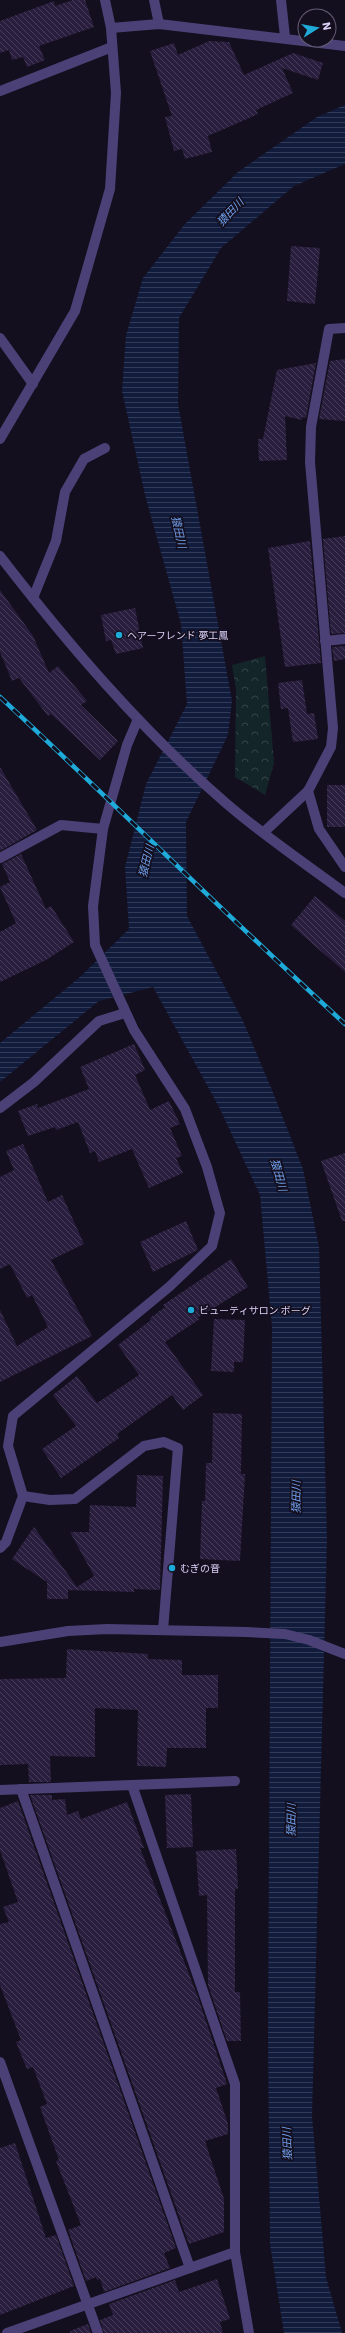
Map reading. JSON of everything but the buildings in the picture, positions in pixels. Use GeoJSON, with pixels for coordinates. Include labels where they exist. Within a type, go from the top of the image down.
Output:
{"type":"FeatureCollection","features":[{"type":"Feature","properties":{"kind":"street"},"geometry":{"type":"LineString","coordinates":[[0,439],[75,311],[110,189],[116,93],[111,28],[105,0]]}},
{"type":"Feature","properties":{"kind":"street"},"geometry":{"type":"LineString","coordinates":[[154,0],[159,24]]}},
{"type":"Feature","properties":{"kind":"street"},"geometry":{"type":"LineString","coordinates":[[281,0],[285,37]]}},
{"type":"Feature","properties":{"kind":"street"},"geometry":{"type":"LineString","coordinates":[[111,28],[159,24],[285,37],[345,46]]}},
{"type":"Feature","properties":{"kind":"street"},"geometry":{"type":"LineString","coordinates":[[0,91],[112,47]]}},
{"type":"Feature","properties":{"kind":"street"},"geometry":{"type":"LineString","coordinates":[[264,832],[308,791],[331,747],[334,728],[310,462],[310,427],[329,329],[345,328]]}},
{"type":"Feature","properties":{"kind":"street"},"geometry":{"type":"LineString","coordinates":[[0,338],[33,384]]}},
{"type":"Feature","properties":{"kind":"street"},"geometry":{"type":"LineString","coordinates":[[33,598],[56,541],[65,492],[84,459],[105,448]]}},
{"type":"Feature","properties":{"kind":"street"},"geometry":{"type":"LineString","coordinates":[[0,556],[33,598],[155,737],[225,802],[345,893]]}},
{"type":"Feature","properties":{"kind":"street"},"geometry":{"type":"LineString","coordinates":[[325,641],[345,639]]}},
{"type":"Feature","properties":{"kind":"street"},"geometry":{"type":"LineString","coordinates":[[0,1548],[6,1542],[23,1496],[4,1446],[13,1416],[169,1288],[212,1246],[220,1213],[208,1167],[185,1109],[134,1030],[95,945],[93,906],[103,829],[127,745],[138,719]]}},
{"type":"Feature","properties":{"kind":"street"},"geometry":{"type":"LineString","coordinates":[[308,791],[319,829],[345,867]]}},
{"type":"Feature","properties":{"kind":"street"},"geometry":{"type":"LineString","coordinates":[[0,858],[61,825],[103,829]]}},
{"type":"Feature","properties":{"kind":"street"},"geometry":{"type":"LineString","coordinates":[[0,1108],[34,1082],[99,1021],[123,1008]]}},
{"type":"Feature","properties":{"kind":"street"},"geometry":{"type":"LineString","coordinates":[[23,1496],[50,1500],[75,1499],[144,1446],[164,1442],[178,1448],[163,1630]]}},
{"type":"Feature","properties":{"kind":"street"},"geometry":{"type":"LineString","coordinates":[[0,1642],[76,1631],[107,1629],[246,1632],[285,1634],[345,1654]]}},
{"type":"Feature","properties":{"kind":"street"},"geometry":{"type":"LineString","coordinates":[[0,1790],[235,1781]]}},
{"type":"Feature","properties":{"kind":"street"},"geometry":{"type":"LineString","coordinates":[[132,1785],[236,2084],[235,2252],[249,2333]]}},
{"type":"Feature","properties":{"kind":"street"},"geometry":{"type":"LineString","coordinates":[[21,1789],[190,2268]]}},
{"type":"Feature","properties":{"kind":"street"},"geometry":{"type":"LineString","coordinates":[[0,2062],[98,2333]]}},
{"type":"Feature","properties":{"kind":"street"},"geometry":{"type":"LineString","coordinates":[[7,2333],[235,2252]]}},
{"type":"Feature","properties":{"kind":"green space"},"geometry":{"type":"Polygon","coordinates":[[[265,656],[274,763],[265,795],[235,777],[236,689],[232,665],[265,656]]]}},
{"type":"Feature","properties":{"kind":"water","name":"猿田川"},"geometry":{"type":"Polygon","coordinates":[[[345,105],[345,164],[294,186],[221,248],[179,318],[178,404],[232,701],[228,735],[186,822],[187,916],[243,1021],[274,1095],[303,1169],[319,1247],[327,1538],[312,2116],[326,2277],[342,2333],[284,2333],[270,2244],[268,2036],[272,1327],[260,1195],[219,1107],[153,987],[99,1001],[0,1082],[0,1043],[80,977],[129,929],[125,867],[146,784],[187,704],[181,624],[145,495],[122,391],[126,335],[143,278],[184,225],[238,172],[317,117],[345,105]]]}},
{"type":"Feature","properties":{"kind":"railway"},"geometry":{"type":"LineString","coordinates":[[0,697],[345,1024]]}},
{"type":"Feature","properties":{"kind":"place","name":"ヘアーフレンド 夢工鳳"},"geometry":{"type":"Point","coordinates":[119,635]}},
{"type":"Feature","properties":{"kind":"place","name":"ビューティサロン ボーグ"},"geometry":{"type":"Point","coordinates":[191,1310]}},
{"type":"Feature","properties":{"kind":"place","name":"むぎの音"},"geometry":{"type":"Point","coordinates":[172,1568]}}]}
